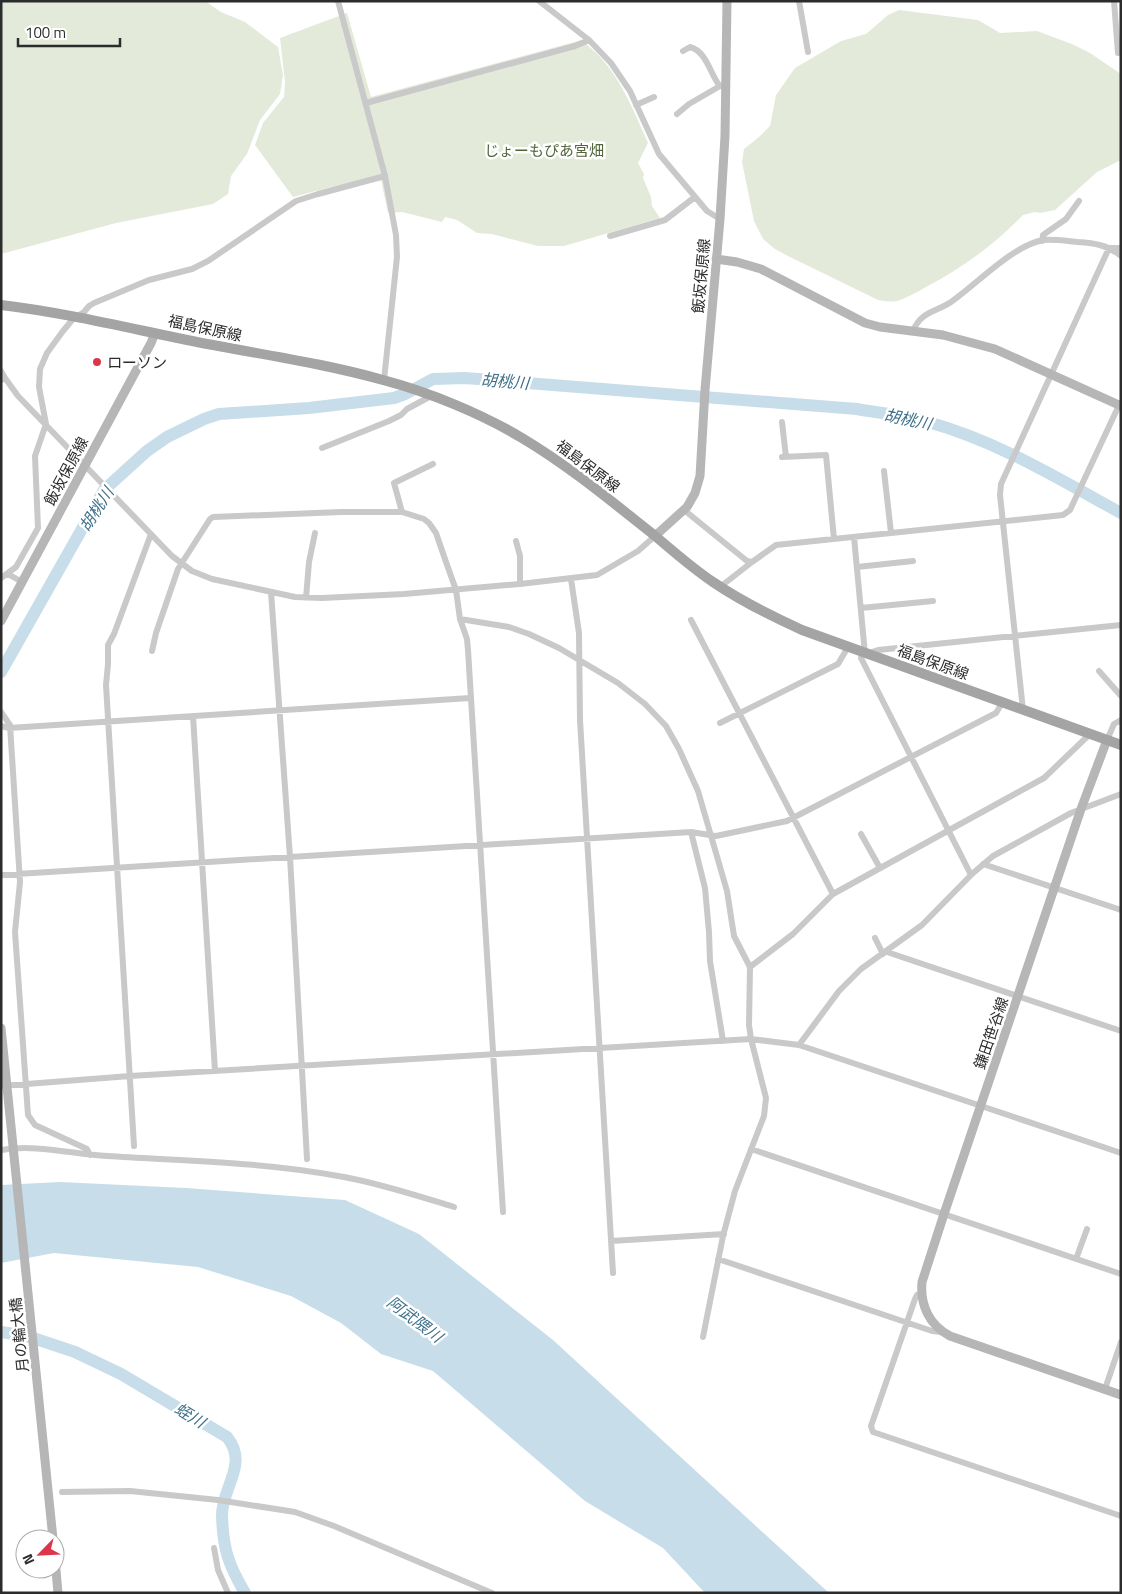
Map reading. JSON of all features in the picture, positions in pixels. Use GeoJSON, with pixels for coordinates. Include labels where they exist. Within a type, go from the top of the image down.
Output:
{"type":"FeatureCollection","features":[{"type":"Feature","properties":{"kind":"main road","name":"飯坂保原線"},"geometry":{"type":"LineString","coordinates":[[655,536],[684,510],[695,493],[700,476],[705,390],[720,219],[727,1]]}},
{"type":"Feature","properties":{"kind":"main road"},"geometry":{"type":"LineString","coordinates":[[716,259],[761,269],[865,323],[880,327],[952,337],[995,350],[1120,404]]}},
{"type":"Feature","properties":{"kind":"main road","name":"福島保原線"},"geometry":{"type":"LineString","coordinates":[[1,305],[78,316],[384,380],[428,395],[485,419],[521,438],[564,465],[655,536],[685,562],[720,587],[752,606],[802,630],[848,648],[1121,745]]}},
{"type":"Feature","properties":{"kind":"main road","name":"飯坂保原線"},"geometry":{"type":"LineString","coordinates":[[1,621],[152,343],[155,333]]}},
{"type":"Feature","properties":{"kind":"main road","name":"鎌田笹谷線"},"geometry":{"type":"LineString","coordinates":[[921,1293],[922,1282],[944,1214],[1081,809],[1107,740]]}},
{"type":"Feature","properties":{"kind":"main road"},"geometry":{"type":"LineString","coordinates":[[1,1028],[5,1086]]}},
{"type":"Feature","properties":{"kind":"main road","name":"月の輪大橋"},"geometry":{"type":"LineString","coordinates":[[5,1086],[14,1148],[52,1529]]}},
{"type":"Feature","properties":{"kind":"main road"},"geometry":{"type":"LineString","coordinates":[[921,1293],[926,1312],[941,1332],[1012,1359],[1121,1395]]}},
{"type":"Feature","properties":{"kind":"main road"},"geometry":{"type":"LineString","coordinates":[[57,1579],[58,1593]]}},
{"type":"Feature","properties":{"kind":"street"},"geometry":{"type":"LineString","coordinates":[[338,1],[385,176],[397,247],[384,380]]}},
{"type":"Feature","properties":{"kind":"street"},"geometry":{"type":"LineString","coordinates":[[539,1],[589,40],[618,72],[630,91],[659,154],[707,211],[720,219]]}},
{"type":"Feature","properties":{"kind":"street"},"geometry":{"type":"LineString","coordinates":[[799,1],[808,52]]}},
{"type":"Feature","properties":{"kind":"street"},"geometry":{"type":"LineString","coordinates":[[1114,1],[1118,53]]}},
{"type":"Feature","properties":{"kind":"street"},"geometry":{"type":"LineString","coordinates":[[366,103],[575,46],[589,40]]}},
{"type":"Feature","properties":{"kind":"street"},"geometry":{"type":"LineString","coordinates":[[677,114],[693,102],[723,87],[716,81],[704,59],[696,50],[690,47],[682,51]]}},
{"type":"Feature","properties":{"kind":"street"},"geometry":{"type":"LineString","coordinates":[[636,105],[654,97]]}},
{"type":"Feature","properties":{"kind":"street"},"geometry":{"type":"LineString","coordinates":[[1,578],[16,567],[38,528],[35,456],[46,424],[39,387],[40,369],[50,348],[71,322],[94,303],[149,280],[192,269],[208,261],[296,201],[385,176]]}},
{"type":"Feature","properties":{"kind":"street"},"geometry":{"type":"LineString","coordinates":[[610,236],[665,220],[696,197]]}},
{"type":"Feature","properties":{"kind":"street"},"geometry":{"type":"LineString","coordinates":[[1042,241],[1043,235],[1066,219],[1079,201]]}},
{"type":"Feature","properties":{"kind":"street"},"geometry":{"type":"LineString","coordinates":[[913,331],[921,317],[950,303],[1006,259],[1031,244],[1042,241],[1086,242],[1110,248],[1121,248]]}},
{"type":"Feature","properties":{"kind":"street"},"geometry":{"type":"LineString","coordinates":[[1110,248],[1121,256]]}},
{"type":"Feature","properties":{"kind":"street"},"geometry":{"type":"LineString","coordinates":[[1023,710],[1000,495],[1001,484],[1050,374],[1110,248]]}},
{"type":"Feature","properties":{"kind":"street"},"geometry":{"type":"LineString","coordinates":[[1,371],[3,379],[18,396],[180,563],[192,571],[212,579],[306,598],[386,595],[520,584],[597,575],[638,551],[655,536]]}},
{"type":"Feature","properties":{"kind":"street"},"geometry":{"type":"LineString","coordinates":[[322,448],[389,422],[428,395]]}},
{"type":"Feature","properties":{"kind":"street"},"geometry":{"type":"LineString","coordinates":[[720,587],[776,545],[1068,513],[1120,404]]}},
{"type":"Feature","properties":{"kind":"street"},"geometry":{"type":"LineString","coordinates":[[782,422],[784,457],[826,455],[834,539]]}},
{"type":"Feature","properties":{"kind":"street"},"geometry":{"type":"LineString","coordinates":[[402,512],[394,483],[433,464]]}},
{"type":"Feature","properties":{"kind":"street"},"geometry":{"type":"LineString","coordinates":[[884,471],[891,533]]}},
{"type":"Feature","properties":{"kind":"street"},"geometry":{"type":"LineString","coordinates":[[684,510],[748,561],[752,562]]}},
{"type":"Feature","properties":{"kind":"street"},"geometry":{"type":"LineString","coordinates":[[152,652],[156,633],[180,563],[213,517],[341,512],[402,512],[424,519],[433,528],[456,590],[460,619],[467,639],[503,1212]]}},
{"type":"Feature","properties":{"kind":"street"},"geometry":{"type":"LineString","coordinates":[[306,598],[308,571],[315,533]]}},
{"type":"Feature","properties":{"kind":"street"},"geometry":{"type":"LineString","coordinates":[[134,1146],[106,685],[108,645],[116,630],[151,534]]}},
{"type":"Feature","properties":{"kind":"street"},"geometry":{"type":"LineString","coordinates":[[854,537],[865,654]]}},
{"type":"Feature","properties":{"kind":"street"},"geometry":{"type":"LineString","coordinates":[[516,541],[520,556],[520,584]]}},
{"type":"Feature","properties":{"kind":"street"},"geometry":{"type":"LineString","coordinates":[[857,567],[913,561]]}},
{"type":"Feature","properties":{"kind":"street"},"geometry":{"type":"LineString","coordinates":[[8,574],[22,582]]}},
{"type":"Feature","properties":{"kind":"street"},"geometry":{"type":"LineString","coordinates":[[571,579],[578,617],[581,663],[579,680],[580,720],[586,838],[613,1273]]}},
{"type":"Feature","properties":{"kind":"street"},"geometry":{"type":"LineString","coordinates":[[271,592],[290,857],[307,1159]]}},
{"type":"Feature","properties":{"kind":"street"},"geometry":{"type":"LineString","coordinates":[[862,608],[933,601]]}},
{"type":"Feature","properties":{"kind":"street"},"geometry":{"type":"LineString","coordinates":[[460,619],[510,627],[549,643],[618,683],[645,704],[666,726],[680,749],[698,792],[727,891],[734,936],[750,967],[749,1018],[751,1039],[765,1093],[766,1105],[735,1191],[718,1259],[703,1337]]}},
{"type":"Feature","properties":{"kind":"street"},"geometry":{"type":"LineString","coordinates":[[691,620],[833,894]]}},
{"type":"Feature","properties":{"kind":"street"},"geometry":{"type":"LineString","coordinates":[[970,875],[861,658],[865,654],[878,650],[1121,625]]}},
{"type":"Feature","properties":{"kind":"street"},"geometry":{"type":"LineString","coordinates":[[720,723],[838,664],[848,648]]}},
{"type":"Feature","properties":{"kind":"street"},"geometry":{"type":"LineString","coordinates":[[1099,671],[1121,696]]}},
{"type":"Feature","properties":{"kind":"street"},"geometry":{"type":"LineString","coordinates":[[1,726],[9,728],[470,698]]}},
{"type":"Feature","properties":{"kind":"street"},"geometry":{"type":"LineString","coordinates":[[1,875],[691,832],[711,836],[775,824],[794,818],[996,713],[1002,703]]}},
{"type":"Feature","properties":{"kind":"street"},"geometry":{"type":"LineString","coordinates":[[1,712],[10,726],[20,894],[15,932],[28,1115],[33,1123],[87,1149],[90,1155]]}},
{"type":"Feature","properties":{"kind":"street"},"geometry":{"type":"LineString","coordinates":[[193,716],[215,1072]]}},
{"type":"Feature","properties":{"kind":"street"},"geometry":{"type":"LineString","coordinates":[[1107,740],[1114,724],[1121,720]]}},
{"type":"Feature","properties":{"kind":"street"},"geometry":{"type":"LineString","coordinates":[[750,967],[793,934],[833,894],[1044,778],[1090,734]]}},
{"type":"Feature","properties":{"kind":"street"},"geometry":{"type":"LineString","coordinates":[[799,1045],[839,991],[861,969],[927,920],[970,875],[992,856],[1081,809],[1121,794]]}},
{"type":"Feature","properties":{"kind":"street"},"geometry":{"type":"LineString","coordinates":[[691,832],[704,888],[710,961],[722,1041]]}},
{"type":"Feature","properties":{"kind":"street"},"geometry":{"type":"LineString","coordinates":[[861,834],[880,868]]}},
{"type":"Feature","properties":{"kind":"street"},"geometry":{"type":"LineString","coordinates":[[983,864],[1121,910]]}},
{"type":"Feature","properties":{"kind":"street"},"geometry":{"type":"LineString","coordinates":[[875,938],[885,953],[1121,1031]]}},
{"type":"Feature","properties":{"kind":"street"},"geometry":{"type":"LineString","coordinates":[[5,1086],[130,1076],[751,1039],[799,1045],[1121,1153]]}},
{"type":"Feature","properties":{"kind":"street"},"geometry":{"type":"LineString","coordinates":[[1,1150],[14,1148],[90,1155],[237,1162],[303,1170],[346,1177],[454,1207]]}},
{"type":"Feature","properties":{"kind":"street"},"geometry":{"type":"LineString","coordinates":[[751,1149],[1121,1274]]}},
{"type":"Feature","properties":{"kind":"street"},"geometry":{"type":"LineString","coordinates":[[1076,1259],[1087,1229]]}},
{"type":"Feature","properties":{"kind":"street"},"geometry":{"type":"LineString","coordinates":[[611,1241],[724,1234]]}},
{"type":"Feature","properties":{"kind":"street"},"geometry":{"type":"LineString","coordinates":[[718,1259],[907,1323],[941,1332]]}},
{"type":"Feature","properties":{"kind":"street"},"geometry":{"type":"LineString","coordinates":[[921,1293],[915,1299],[872,1426],[873,1432],[1121,1516]]}},
{"type":"Feature","properties":{"kind":"street"},"geometry":{"type":"LineString","coordinates":[[1105,1389],[1121,1342]]}},
{"type":"Feature","properties":{"kind":"street"},"geometry":{"type":"LineString","coordinates":[[62,1492],[130,1491],[234,1502],[295,1512],[334,1526],[492,1593]]}},
{"type":"Feature","properties":{"kind":"street"},"geometry":{"type":"LineString","coordinates":[[214,1548],[218,1570],[228,1593]]}},
{"type":"Feature","properties":{"kind":"green space"},"geometry":{"type":"Polygon","coordinates":[[[1,1],[205,1],[221,12],[245,22],[278,47],[283,75],[280,94],[260,120],[247,154],[231,176],[228,194],[213,204],[116,223],[1,254],[1,1]]]}},
{"type":"Feature","properties":{"kind":"green space"},"geometry":{"type":"Polygon","coordinates":[[[899,10],[978,20],[1000,33],[1037,31],[1090,53],[1121,74],[1121,160],[1097,172],[1055,210],[1023,215],[1001,236],[965,264],[912,295],[897,301],[890,301],[878,300],[788,256],[775,249],[763,239],[754,221],[742,162],[744,149],[770,126],[776,95],[795,68],[841,41],[866,34],[888,15],[899,10]]]}},
{"type":"Feature","properties":{"kind":"green space","name":"じょーもぴあ宮畑"},"geometry":{"type":"Polygon","coordinates":[[[347,13],[371,97],[582,40],[602,59],[616,78],[648,143],[638,163],[644,174],[643,178],[651,197],[652,206],[660,218],[564,246],[538,246],[492,234],[477,233],[457,220],[445,217],[442,222],[402,212],[388,213],[381,180],[335,186],[293,197],[255,145],[263,123],[284,97],[285,82],[280,38],[347,13]]]}},
{"type":"Feature","properties":{"kind":"water","name":"阿武隈川"},"geometry":{"type":"Polygon","coordinates":[[[60,1182],[186,1188],[345,1200],[419,1234],[553,1340],[829,1593],[705,1593],[663,1548],[585,1501],[433,1371],[381,1354],[341,1323],[291,1296],[198,1267],[54,1253],[1,1263],[1,1185],[60,1182]]]}},
{"type":"Feature","properties":{"kind":"waterway","name":"胡桃川"},"geometry":{"type":"LineString","coordinates":[[1,672],[104,490],[147,451],[167,437],[219,414],[309,408],[394,398],[433,379],[465,378],[857,409],[910,418],[979,439],[1051,474],[1121,513]]}},
{"type":"Feature","properties":{"kind":"waterway","name":"蛭川"},"geometry":{"type":"LineString","coordinates":[[1,1332],[27,1336],[75,1352],[121,1374],[227,1437],[233,1447],[235,1466],[223,1505],[225,1547],[234,1573],[245,1593]]}},
{"type":"Feature","properties":{"kind":"place","name":"ローソン"},"geometry":{"type":"Point","coordinates":[97,362]}}]}
